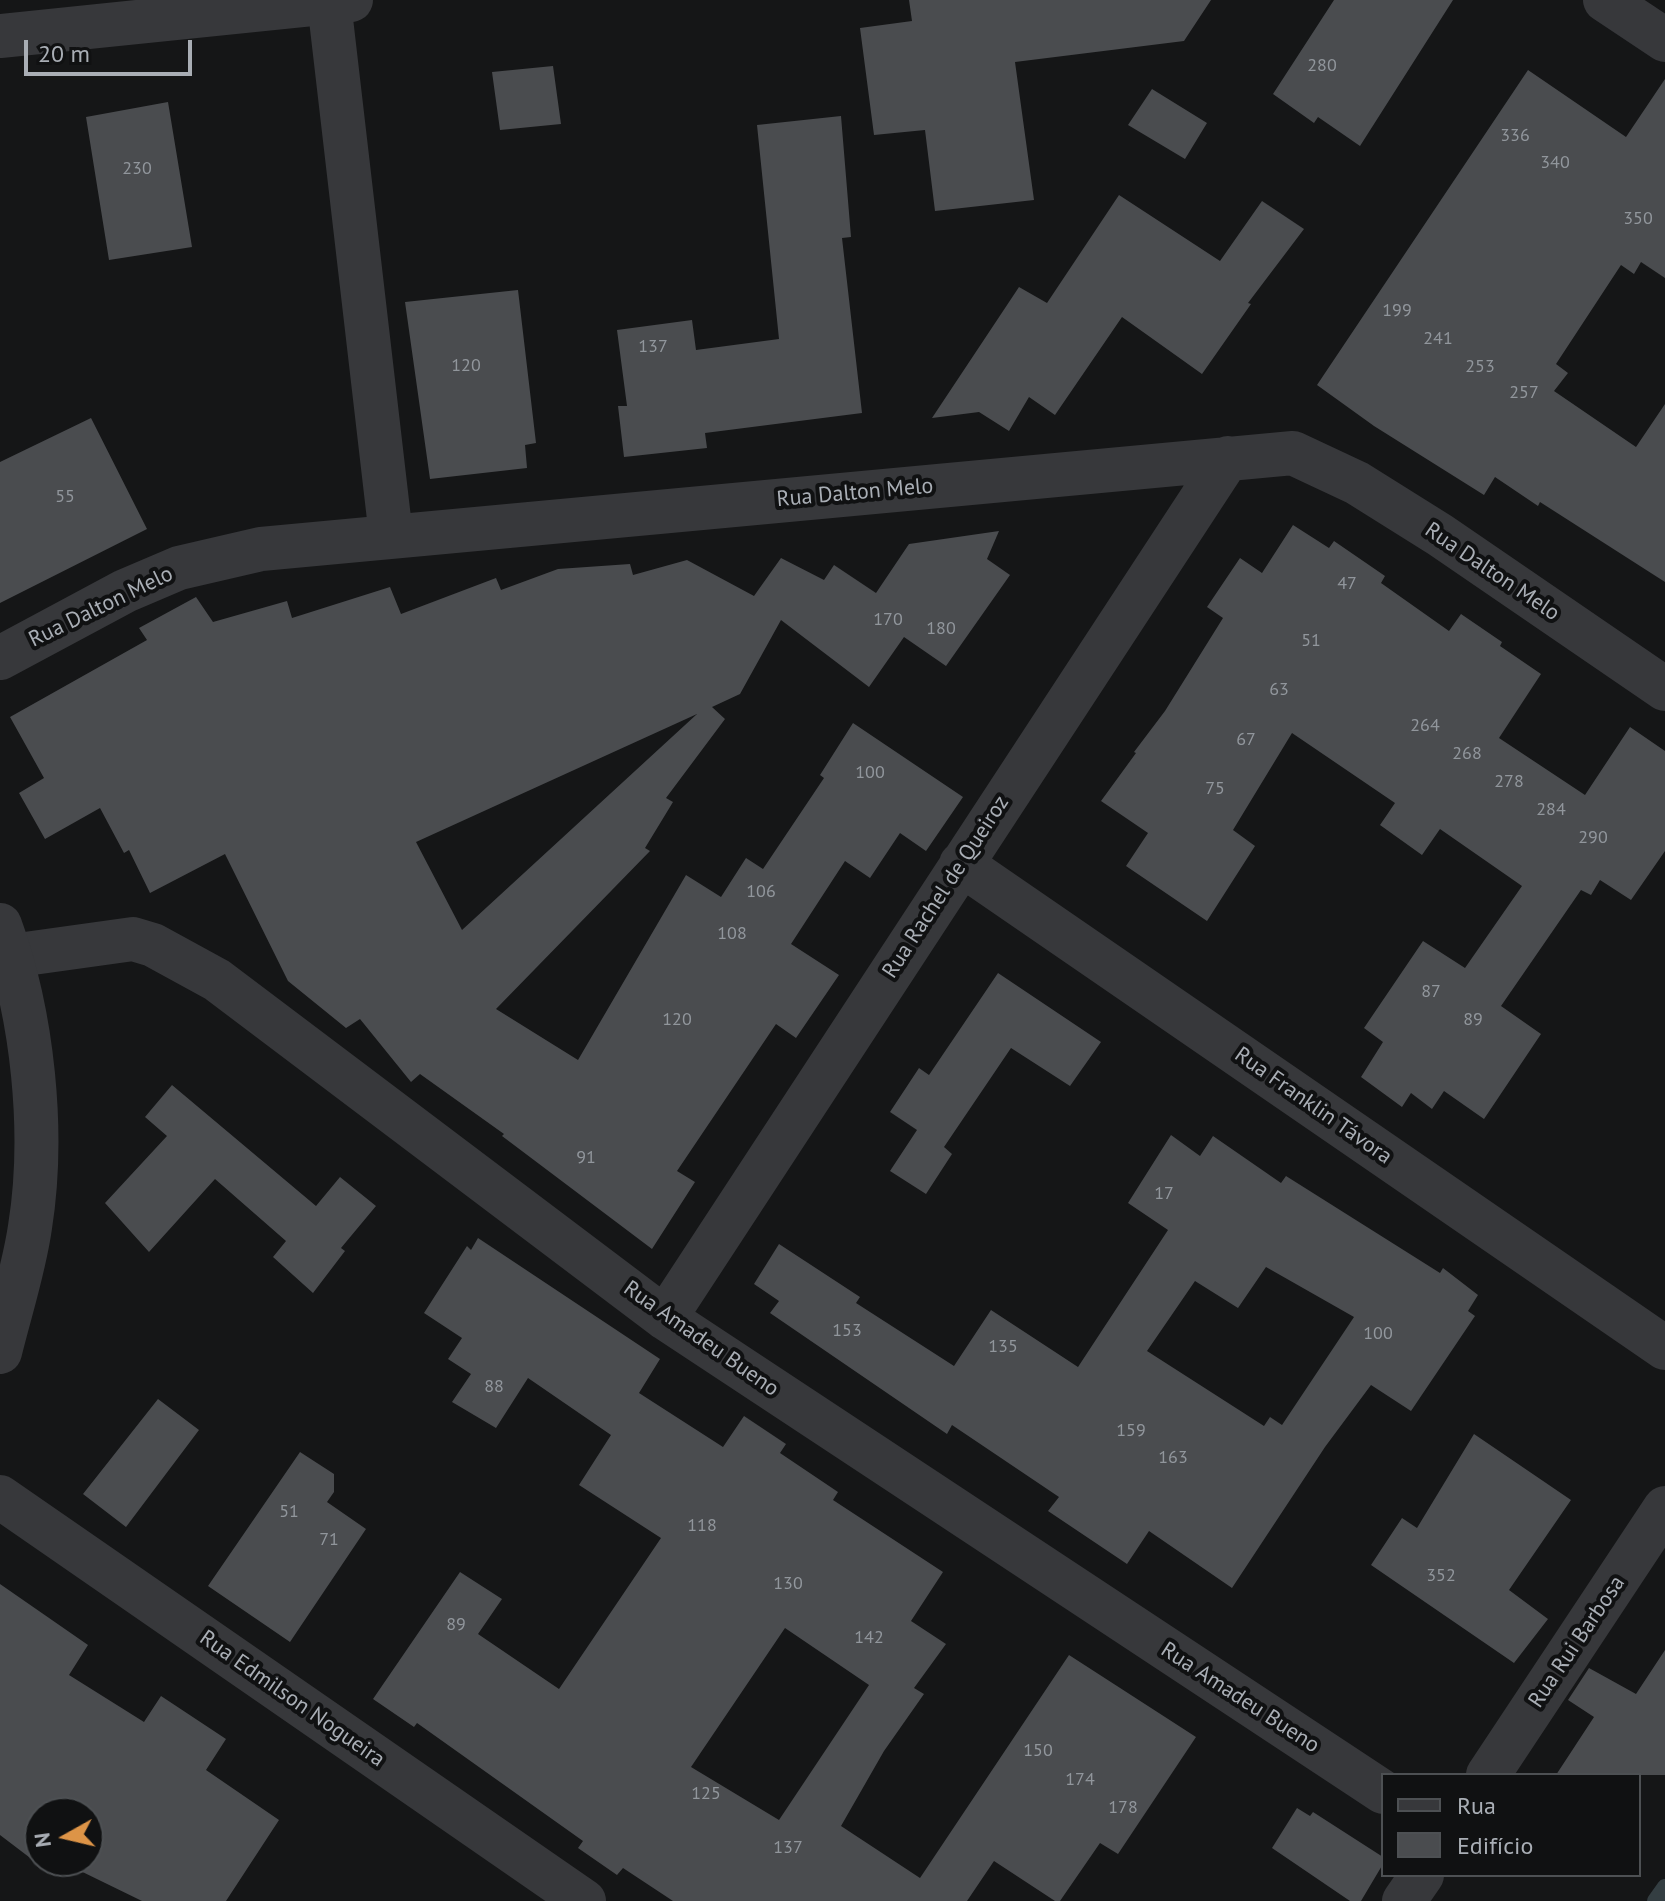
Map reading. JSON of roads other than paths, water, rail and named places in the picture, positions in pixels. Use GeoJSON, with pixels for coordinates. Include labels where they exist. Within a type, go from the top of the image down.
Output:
{"type":"FeatureCollection","features":[{"type":"Feature","properties":{"kind":"street"},"geometry":{"type":"LineString","coordinates":[[1605,0],[1665,40]]}},
{"type":"Feature","properties":{"kind":"street"},"geometry":{"type":"LineString","coordinates":[[0,36],[340,1],[391,536]]}},
{"type":"Feature","properties":{"kind":"street","name":"Rua Dalton Melo"},"geometry":{"type":"LineString","coordinates":[[0,658],[125,591],[179,568],[261,549],[1293,453],[1357,483],[1440,535],[1665,689]]}},
{"type":"Feature","properties":{"kind":"street","name":"Rua Rachel de Queiroz"},"geometry":{"type":"LineString","coordinates":[[665,1318],[1228,458]]}},
{"type":"Feature","properties":{"kind":"street","name":"Rua Franklin Távora"},"geometry":{"type":"LineString","coordinates":[[961,864],[1665,1348]]}},
{"type":"Feature","properties":{"kind":"street","name":"Rua Amadeu Bueno"},"geometry":{"type":"LineString","coordinates":[[6,940],[133,939],[180,959],[230,990],[665,1318],[1381,1791]]}},
{"type":"Feature","properties":{"kind":"street"},"geometry":{"type":"LineString","coordinates":[[0,1352],[31,1227],[36,1112],[31,1059],[6,940]]}},
{"type":"Feature","properties":{"kind":"street","name":"Rua Edmilson Nogueira"},"geometry":{"type":"LineString","coordinates":[[0,1497],[584,1901]]}},
{"type":"Feature","properties":{"kind":"street","name":"Rua Rui Barbosa"},"geometry":{"type":"LineString","coordinates":[[1489,1773],[1665,1508]]}},
{"type":"Feature","properties":{"kind":"street"},"geometry":{"type":"LineString","coordinates":[[1404,1901],[1421,1877]]}},
{"type":"Feature","properties":{"kind":"waterway"},"geometry":{"type":"LineString","coordinates":[[1655,1901],[1665,1887]]}}]}
